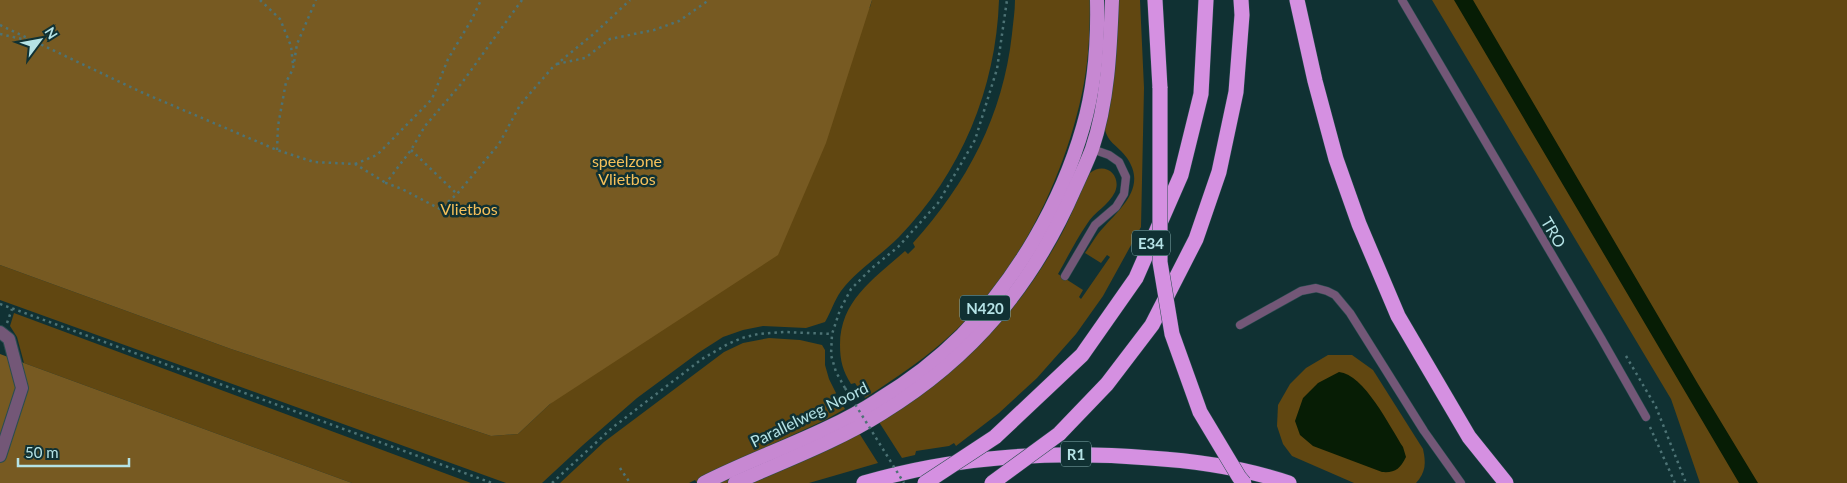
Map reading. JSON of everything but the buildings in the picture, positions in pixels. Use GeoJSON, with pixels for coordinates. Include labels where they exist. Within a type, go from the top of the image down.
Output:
{"type":"FeatureCollection","features":[{"type":"Feature","properties":{"kind":"highway","name":"Parallelweg Noord"},"geometry":{"type":"LineString","coordinates":[[704,483],[830,426],[877,401],[911,378],[961,335],[996,295],[1028,250],[1052,207],[1071,163],[1083,127],[1093,84],[1098,28],[1097,0]]}},
{"type":"Feature","properties":{"kind":"highway","name":"Parallelweg Noord"},"geometry":{"type":"LineString","coordinates":[[735,483],[838,437],[880,415],[906,398],[958,357],[990,326],[1022,287],[1060,222],[1092,149],[1103,102],[1110,52],[1112,0]]}},
{"type":"Feature","properties":{"kind":"highway"},"geometry":{"type":"LineString","coordinates":[[1155,0],[1160,88],[1160,262],[1172,334],[1200,412],[1244,483]]}},
{"type":"Feature","properties":{"kind":"highway","name":"E34"},"geometry":{"type":"LineString","coordinates":[[925,483],[995,437],[1082,355],[1136,278],[1181,175],[1201,94],[1206,0]]}},
{"type":"Feature","properties":{"kind":"highway","name":"E34"},"geometry":{"type":"LineString","coordinates":[[992,483],[1059,434],[1107,384],[1152,324],[1196,239],[1219,172],[1236,92],[1242,15],[1241,0]]}},
{"type":"Feature","properties":{"kind":"highway"},"geometry":{"type":"LineString","coordinates":[[1297,0],[1315,81],[1336,159],[1359,224],[1398,316],[1469,438],[1506,483]]}},
{"type":"Feature","properties":{"kind":"highway","name":"R1"},"geometry":{"type":"LineString","coordinates":[[864,483],[925,469],[986,460],[1042,454],[1102,454],[1214,464],[1288,483]]}},
{"type":"Feature","properties":{"kind":"street"},"geometry":{"type":"LineString","coordinates":[[0,456],[22,388],[9,339],[2,333]]}},
{"type":"Feature","properties":{"kind":"lane","name":"TRO"},"geometry":{"type":"LineString","coordinates":[[1402,0],[1646,417]]}},
{"type":"Feature","properties":{"kind":"lane"},"geometry":{"type":"LineString","coordinates":[[1065,276],[1095,225],[1116,207],[1124,194],[1126,177],[1120,162],[1109,155],[1092,149]]}},
{"type":"Feature","properties":{"kind":"lane"},"geometry":{"type":"LineString","coordinates":[[1240,325],[1301,291],[1316,288],[1334,295],[1350,312],[1424,431],[1461,483]]}},
{"type":"Feature","properties":{"kind":"path"},"geometry":{"type":"LineString","coordinates":[[260,0],[280,19],[291,46],[293,69]]}},
{"type":"Feature","properties":{"kind":"path"},"geometry":{"type":"LineString","coordinates":[[277,150],[278,126],[286,82],[293,69],[297,44],[316,0]]}},
{"type":"Feature","properties":{"kind":"path"},"geometry":{"type":"LineString","coordinates":[[0,24],[141,92],[277,150],[314,162],[355,164],[377,155],[432,99],[448,59],[481,0]]}},
{"type":"Feature","properties":{"kind":"path"},"geometry":{"type":"LineString","coordinates":[[386,183],[411,150],[425,126],[461,84],[522,0]]}},
{"type":"Feature","properties":{"kind":"path"},"geometry":{"type":"LineString","coordinates":[[355,164],[386,183],[402,189],[440,209],[457,194],[499,144],[520,105],[556,64],[596,32],[630,0]]}},
{"type":"Feature","properties":{"kind":"path"},"geometry":{"type":"LineString","coordinates":[[556,64],[585,58],[610,39],[654,30],[679,22],[709,0]]}},
{"type":"Feature","properties":{"kind":"path"},"geometry":{"type":"LineString","coordinates":[[904,483],[836,372],[831,354],[832,334],[840,310],[851,289],[872,268],[898,247],[938,203],[975,140],[997,69],[1007,0]]}},
{"type":"Feature","properties":{"kind":"path"},"geometry":{"type":"LineString","coordinates":[[0,34],[35,41]]}},
{"type":"Feature","properties":{"kind":"path"},"geometry":{"type":"LineString","coordinates":[[411,150],[457,194]]}},
{"type":"Feature","properties":{"kind":"path"},"geometry":{"type":"LineString","coordinates":[[0,304],[492,483]]}},
{"type":"Feature","properties":{"kind":"path"},"geometry":{"type":"LineString","coordinates":[[552,483],[593,444],[642,405],[702,359],[728,344],[758,334],[785,332],[832,334]]}},
{"type":"Feature","properties":{"kind":"path"},"geometry":{"type":"LineString","coordinates":[[1646,417],[1675,483]]}},
{"type":"Feature","properties":{"kind":"path"},"geometry":{"type":"LineString","coordinates":[[620,468],[630,483]]}},
{"type":"Feature","properties":{"kind":"shaded area"},"geometry":{"type":"Polygon","coordinates":[[[872,0],[999,0],[991,66],[982,97],[971,128],[957,157],[940,185],[921,212],[899,237],[847,283],[825,322],[806,328],[763,326],[723,337],[637,398],[542,483],[506,483],[0,300],[0,265],[231,349],[491,436],[518,434],[550,404],[870,7],[872,0]]]}},
{"type":"Feature","properties":{"kind":"shaded area"},"geometry":{"type":"Polygon","coordinates":[[[1015,0],[1090,0],[1086,73],[1077,116],[1054,183],[1021,248],[980,305],[956,330],[924,358],[865,398],[855,383],[851,384],[841,361],[840,345],[846,315],[861,291],[871,281],[905,251],[908,254],[915,247],[913,243],[950,197],[966,172],[991,120],[1000,93],[1012,34],[1015,0]]]}},
{"type":"Feature","properties":{"kind":"shaded area"},"geometry":{"type":"Polygon","coordinates":[[[1118,0],[1140,0],[1144,88],[1141,227],[1103,296],[1076,334],[1037,378],[999,413],[956,446],[954,443],[949,446],[916,451],[915,455],[902,458],[879,422],[907,405],[934,385],[959,364],[1005,317],[1026,291],[1044,264],[1065,227],[1090,173],[1101,169],[1106,169],[1114,175],[1117,186],[1115,192],[1109,201],[1090,220],[1058,274],[1083,290],[1079,297],[1081,299],[1110,257],[1107,255],[1101,263],[1085,253],[1100,231],[1124,205],[1133,188],[1134,178],[1132,169],[1127,158],[1107,135],[1104,124],[1118,0]]]}},
{"type":"Feature","properties":{"kind":"shaded area"},"geometry":{"type":"Polygon","coordinates":[[[1432,0],[1847,0],[1847,483],[1700,483],[1671,399],[1432,0]]]}},
{"type":"Feature","properties":{"kind":"shaded area"},"geometry":{"type":"Polygon","coordinates":[[[1454,0],[1473,0],[1758,483],[1739,483],[1454,0]]]}},
{"type":"Feature","properties":{"kind":"shaded area"},"geometry":{"type":"Polygon","coordinates":[[[14,313],[471,483],[352,483],[24,363],[17,337],[10,326],[14,313]]]}},
{"type":"Feature","properties":{"kind":"shaded area"},"geometry":{"type":"Polygon","coordinates":[[[769,338],[800,340],[822,345],[825,350],[825,365],[829,379],[835,394],[845,409],[756,452],[859,433],[878,463],[809,483],[697,483],[695,480],[689,483],[560,483],[604,442],[724,352],[743,343],[769,338]]]}},
{"type":"Feature","properties":{"kind":"shaded area"},"geometry":{"type":"Polygon","coordinates":[[[1328,355],[1352,355],[1373,370],[1423,449],[1424,467],[1422,475],[1416,483],[1354,483],[1292,456],[1283,444],[1277,426],[1278,405],[1290,384],[1306,368],[1328,355]]]}},
{"type":"Feature","properties":{"kind":"shaded area"},"geometry":{"type":"Polygon","coordinates":[[[1339,372],[1348,375],[1358,382],[1384,415],[1403,447],[1406,457],[1402,465],[1397,469],[1390,472],[1382,472],[1313,446],[1300,435],[1295,421],[1303,398],[1318,383],[1339,372]]]}},
{"type":"Feature","properties":{"kind":"green space","name":"Vlietbos"},"geometry":{"type":"Polygon","coordinates":[[[0,0],[872,0],[826,143],[778,255],[550,404],[518,434],[491,436],[231,349],[0,265],[0,0]]]}},
{"type":"Feature","properties":{"kind":"green space"},"geometry":{"type":"Polygon","coordinates":[[[0,354],[24,363],[352,483],[0,483],[0,354]]]}},
{"type":"Feature","properties":{"kind":"park label","name":"speelzone Vlietbos"},"geometry":{"type":"Point","coordinates":[627,169]}}]}
